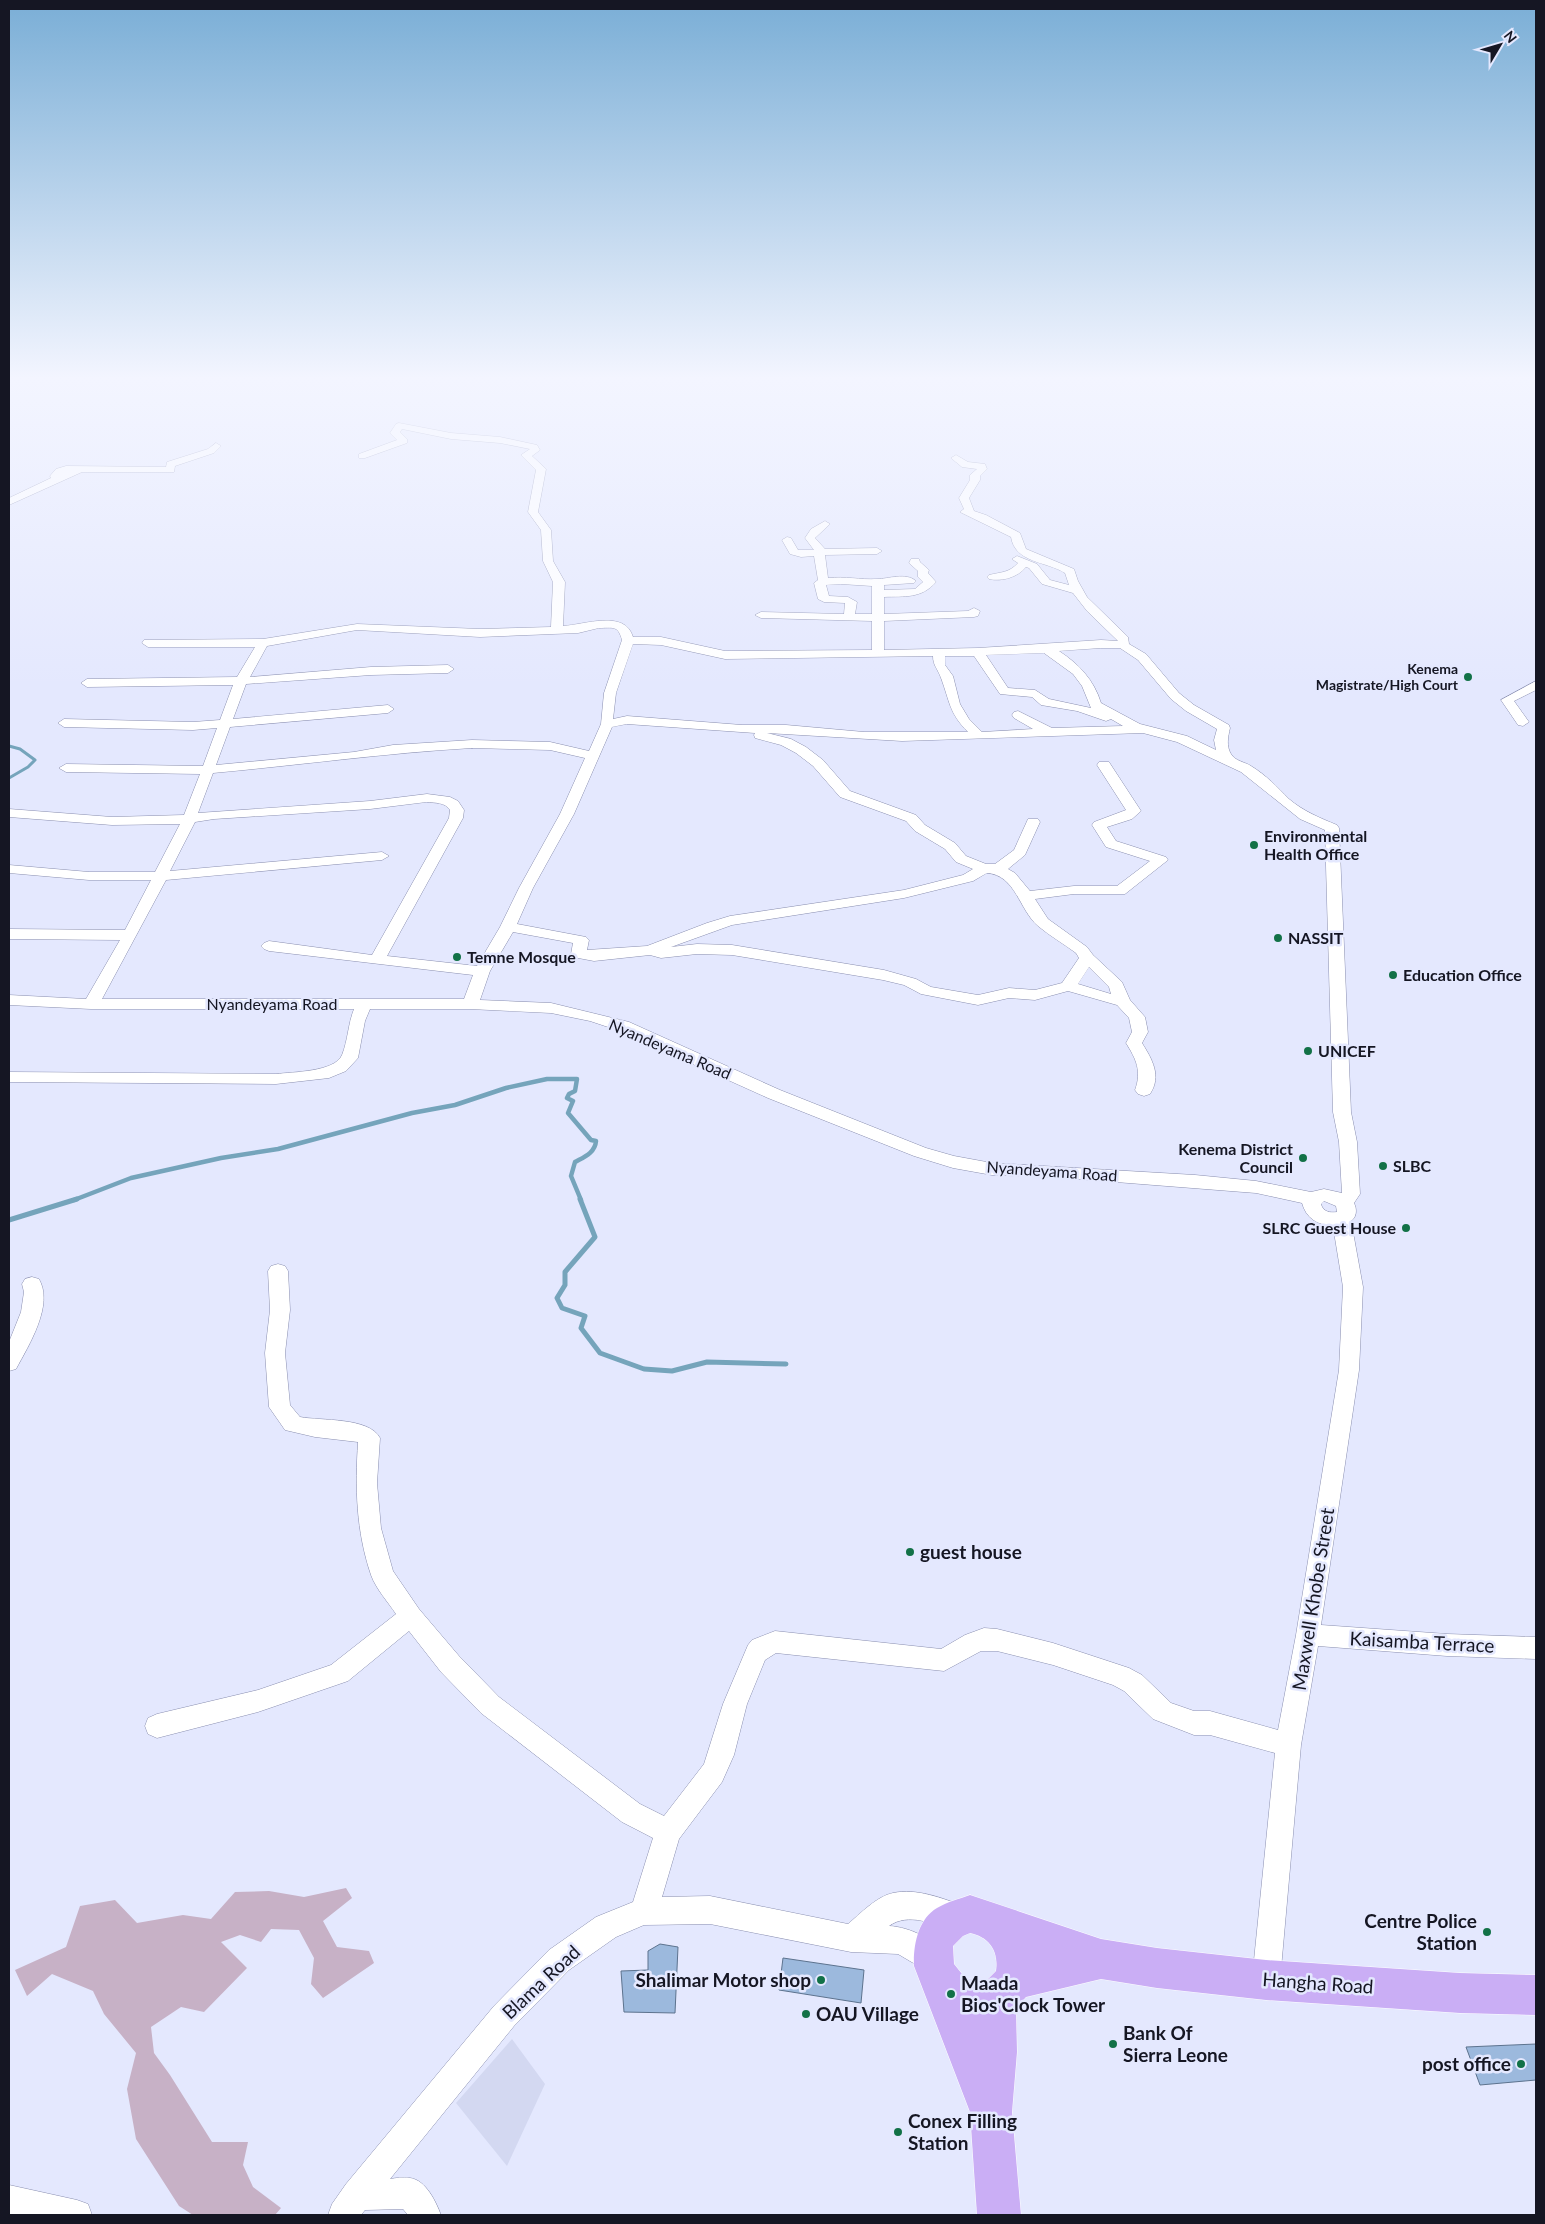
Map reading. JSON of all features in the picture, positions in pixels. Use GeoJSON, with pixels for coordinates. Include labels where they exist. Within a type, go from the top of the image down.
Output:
{"type":"FeatureCollection","features":[{"type":"Feature","properties":{"kind":"highway"},"geometry":{"type":"LineString","coordinates":[[990,2112],[936,1971],[933,1942],[942,1927],[955,1917],[970,1914],[984,1917],[1001,1927],[1012,1943],[1017,1962],[1005,1989],[990,2112],[999,2215]]}},
{"type":"Feature","properties":{"kind":"highway","name":"Hangha Road"},"geometry":{"type":"LineString","coordinates":[[1001,1927],[1049,1940],[1101,1959],[1157,1968],[1266,1980],[1460,1993],[1536,1995]]}},
{"type":"Feature","properties":{"kind":"highway","name":"Hangha Road"},"geometry":{"type":"LineString","coordinates":[[1005,1989],[1101,1959]]}},
{"type":"Feature","properties":{"kind":"highway"},"geometry":{"type":"LineString","coordinates":[[936,1971],[956,1996],[976,2002],[1005,1989]]}},
{"type":"Feature","properties":{"kind":"street"},"geometry":{"type":"LineString","coordinates":[[9,502],[20,495],[55,480]]}},
{"type":"Feature","properties":{"kind":"street"},"geometry":{"type":"LineString","coordinates":[[539,480],[534,512],[546,530],[548,562],[559,582],[557,630]]}},
{"type":"Feature","properties":{"kind":"street"},"geometry":{"type":"LineString","coordinates":[[975,480],[964,498],[970,510],[965,512],[982,518],[1016,536],[1019,548],[1026,559],[1046,582],[1077,591]]}},
{"type":"Feature","properties":{"kind":"street"},"geometry":{"type":"LineString","coordinates":[[822,552],[810,538],[815,531],[825,524]]}},
{"type":"Feature","properties":{"kind":"street"},"geometry":{"type":"LineString","coordinates":[[998,526],[994,531],[995,535],[1008,544],[1015,552],[1016,559],[1061,565],[1070,571],[1070,582],[1089,606],[1124,640],[1123,645]]}},
{"type":"Feature","properties":{"kind":"street"},"geometry":{"type":"LineString","coordinates":[[787,540],[794,552],[801,554],[877,551]]}},
{"type":"Feature","properties":{"kind":"street"},"geometry":{"type":"LineString","coordinates":[[822,552],[819,554],[824,582]]}},
{"type":"Feature","properties":{"kind":"street"},"geometry":{"type":"LineString","coordinates":[[993,577],[1020,570],[1026,559]]}},
{"type":"Feature","properties":{"kind":"street"},"geometry":{"type":"LineString","coordinates":[[849,618],[851,602],[848,600],[824,599],[820,583],[861,581],[877,589],[918,592],[930,582],[924,577],[922,572],[924,570],[914,563],[915,561]]}},
{"type":"Feature","properties":{"kind":"street"},"geometry":{"type":"LineString","coordinates":[[877,589],[897,580],[910,581]]}},
{"type":"Feature","properties":{"kind":"street"},"geometry":{"type":"LineString","coordinates":[[877,589],[879,619],[878,652]]}},
{"type":"Feature","properties":{"kind":"street"},"geometry":{"type":"LineString","coordinates":[[761,615],[879,619],[974,614],[974,611]]}},
{"type":"Feature","properties":{"kind":"street"},"geometry":{"type":"LineString","coordinates":[[148,643],[263,643],[357,627],[480,633],[578,630],[599,625],[619,625],[625,630],[628,640],[607,700],[605,714],[607,724],[591,755],[567,814],[526,888],[508,927],[482,971],[470,1004]]}},
{"type":"Feature","properties":{"kind":"street"},"geometry":{"type":"LineString","coordinates":[[628,640],[661,641],[725,655],[791,656],[878,652],[978,652],[1101,644],[1123,645],[1142,658],[1182,702],[1224,728],[1221,740],[1223,752],[1228,760]]}},
{"type":"Feature","properties":{"kind":"street"},"geometry":{"type":"LineString","coordinates":[[91,1004],[130,935],[189,820],[206,770],[241,681],[263,643]]}},
{"type":"Feature","properties":{"kind":"street"},"geometry":{"type":"LineString","coordinates":[[1046,649],[1069,662],[1079,671],[1091,689],[1095,705],[1135,727]]}},
{"type":"Feature","properties":{"kind":"street"},"geometry":{"type":"LineString","coordinates":[[939,652],[939,665],[947,676],[954,704],[964,721],[979,736]]}},
{"type":"Feature","properties":{"kind":"street"},"geometry":{"type":"LineString","coordinates":[[978,652],[984,664],[1004,691],[1035,694],[1046,702],[1079,708],[1135,727],[1182,740],[1228,760]]}},
{"type":"Feature","properties":{"kind":"street"},"geometry":{"type":"LineString","coordinates":[[87,683],[241,681],[371,670],[448,669]]}},
{"type":"Feature","properties":{"kind":"street"},"geometry":{"type":"LineString","coordinates":[[1522,722],[1507,700],[1536,685]]}},
{"type":"Feature","properties":{"kind":"street"},"geometry":{"type":"LineString","coordinates":[[64,722],[162,726],[226,723],[388,709]]}},
{"type":"Feature","properties":{"kind":"street"},"geometry":{"type":"LineString","coordinates":[[1018,715],[1029,728]]}},
{"type":"Feature","properties":{"kind":"street"},"geometry":{"type":"LineString","coordinates":[[607,724],[627,720],[742,729],[786,729],[902,737],[979,736],[1029,728],[1047,732],[1112,728],[1149,731]]}},
{"type":"Feature","properties":{"kind":"street"},"geometry":{"type":"LineString","coordinates":[[742,729],[786,742],[801,750],[818,763],[845,794],[911,818],[920,828],[950,846],[961,859],[1010,876],[1026,896],[1042,922],[1082,950],[1087,958],[1116,985],[1123,1002],[1137,1017],[1140,1032],[1134,1043],[1147,1064],[1148,1078],[1144,1090]]}},
{"type":"Feature","properties":{"kind":"street"},"geometry":{"type":"LineString","coordinates":[[66,768],[206,770],[354,756],[393,749],[472,744],[550,746],[591,755]]}},
{"type":"Feature","properties":{"kind":"street","name":"Maxwell Khobe Street"},"geometry":{"type":"LineString","coordinates":[[1228,760],[1246,769],[1271,787],[1285,802],[1305,816],[1332,828],[1342,1112],[1348,1136],[1351,1175],[1351,1194],[1343,1210],[1353,1287],[1349,1370],[1308,1635],[1288,1745],[1266,1980]]}},
{"type":"Feature","properties":{"kind":"street"},"geometry":{"type":"LineString","coordinates":[[1026,896],[1074,890],[1120,891],[1161,860],[1111,844],[1099,825],[1127,816],[1134,811],[1104,765]]}},
{"type":"Feature","properties":{"kind":"street"},"geometry":{"type":"LineString","coordinates":[[9,812],[111,821],[189,820],[214,815],[370,805],[427,798],[445,800],[453,804],[457,810],[456,818],[377,960]]}},
{"type":"Feature","properties":{"kind":"street"},"geometry":{"type":"LineString","coordinates":[[508,927],[581,940],[579,954],[604,956],[650,950],[721,924],[768,914],[904,894],[968,878],[991,869],[1020,852],[1033,822]]}},
{"type":"Feature","properties":{"kind":"street"},"geometry":{"type":"LineString","coordinates":[[9,868],[89,876],[161,876],[382,856]]}},
{"type":"Feature","properties":{"kind":"street"},"geometry":{"type":"LineString","coordinates":[[9,934],[130,935]]}},
{"type":"Feature","properties":{"kind":"street"},"geometry":{"type":"LineString","coordinates":[[269,946],[482,971]]}},
{"type":"Feature","properties":{"kind":"street"},"geometry":{"type":"LineString","coordinates":[[650,950],[661,954],[697,949],[732,950],[884,975],[910,982],[927,991],[978,1000],[1009,993],[1035,995],[1068,986],[1123,1002]]}},
{"type":"Feature","properties":{"kind":"street"},"geometry":{"type":"LineString","coordinates":[[1068,986],[1087,958]]}},
{"type":"Feature","properties":{"kind":"street","name":"Nyandeyama Road"},"geometry":{"type":"LineString","coordinates":[[9,1000],[91,1004],[470,1004],[551,1008],[623,1026],[774,1094],[920,1152],[953,1162],[992,1169],[1052,1171],[1256,1187],[1313,1199],[1312,1208],[1321,1216],[1335,1220],[1343,1210]]}},
{"type":"Feature","properties":{"kind":"street"},"geometry":{"type":"LineString","coordinates":[[9,1077],[276,1079],[323,1074],[340,1068],[350,1058],[357,1021],[364,1005]]}},
{"type":"Feature","properties":{"kind":"street"},"geometry":{"type":"LineString","coordinates":[[278,1271],[280,1310],[275,1353],[280,1408],[293,1424],[359,1432],[369,1438],[366,1483],[370,1528],[383,1576],[411,1616],[450,1664],[490,1705],[631,1813],[668,1832]]}},
{"type":"Feature","properties":{"kind":"street"},"geometry":{"type":"LineString","coordinates":[[9,1363],[32,1310],[34,1289],[32,1284]]}},
{"type":"Feature","properties":{"kind":"street"},"geometry":{"type":"LineString","coordinates":[[157,1726],[258,1701],[339,1673],[411,1616]]}},
{"type":"Feature","properties":{"kind":"street","name":"Kaisamba Terrace"},"geometry":{"type":"LineString","coordinates":[[1308,1635],[1447,1645],[1536,1648]]}},
{"type":"Feature","properties":{"kind":"street"},"geometry":{"type":"LineString","coordinates":[[644,1911],[668,1832],[713,1774],[721,1755],[735,1704],[756,1653],[760,1648],[775,1642],[944,1660],[973,1643],[984,1639],[997,1640],[1053,1654],[1120,1676],[1133,1683],[1162,1711],[1194,1723],[1210,1723],[1288,1745]]}},
{"type":"Feature","properties":{"kind":"street"},"geometry":{"type":"LineString","coordinates":[[851,1938],[893,1906],[926,1907],[955,1917]]}},
{"type":"Feature","properties":{"kind":"street","name":"Blama Road"},"geometry":{"type":"LineString","coordinates":[[350,2205],[504,2016],[559,1960],[606,1927],[644,1911],[710,1910],[851,1938],[902,1940],[936,1971]]}},
{"type":"Feature","properties":{"kind":"street"},"geometry":{"type":"LineString","coordinates":[[350,2205],[412,2193],[426,2215]]}},
{"type":"Feature","properties":{"kind":"street"},"geometry":{"type":"LineString","coordinates":[[9,2200],[38,2208],[77,2215]]}},
{"type":"Feature","properties":{"kind":"shaded area"},"geometry":{"type":"Polygon","coordinates":[[[346,1888],[352,1898],[323,1921],[337,1947],[369,1951],[374,1963],[323,1998],[311,1984],[314,1958],[299,1930],[271,1929],[261,1942],[240,1935],[221,1942],[247,1968],[204,2012],[181,2007],[151,2027],[154,2053],[212,2142],[248,2142],[243,2165],[253,2187],[281,2208],[275,2215],[193,2215],[179,2206],[136,2139],[127,2089],[136,2053],[104,2014],[93,1991],[52,1974],[27,1996],[15,1970],[66,1947],[80,1906],[115,1900],[137,1923],[183,1915],[211,1919],[235,1892],[269,1891],[304,1897],[346,1888]]]}},
{"type":"Feature","properties":{"kind":"shaded area"},"geometry":{"type":"Polygon","coordinates":[[[512,2039],[545,2084],[507,2166],[456,2103],[512,2039]]]}},
{"type":"Feature","properties":{"kind":"building"},"geometry":{"type":"Polygon","coordinates":[[[660,1944],[678,1947],[675,2013],[624,2012],[621,1971],[648,1970],[648,1951],[660,1944]]]}},
{"type":"Feature","properties":{"kind":"building","name":"Shalimar Motor shop"},"geometry":{"type":"Polygon","coordinates":[[[783,1958],[864,1970],[861,2003],[779,1990],[783,1958]]]}},
{"type":"Feature","properties":{"kind":"building","name":"post office"},"geometry":{"type":"Polygon","coordinates":[[[1536,2044],[1536,2080],[1480,2085],[1466,2047],[1536,2044]]]}},
{"type":"Feature","properties":{"kind":"waterway"},"geometry":{"type":"LineString","coordinates":[[9,746],[20,749],[35,760],[28,767],[9,778]]}},
{"type":"Feature","properties":{"kind":"waterway"},"geometry":{"type":"LineString","coordinates":[[75,1200],[131,1178],[221,1158],[278,1149],[412,1113],[455,1105],[506,1088],[547,1079],[577,1079],[575,1091],[569,1094],[567,1098],[573,1101],[568,1113],[591,1140],[596,1141],[594,1149],[575,1162],[571,1176],[581,1200]]}},
{"type":"Feature","properties":{"kind":"waterway"},"geometry":{"type":"LineString","coordinates":[[580,1199],[595,1237],[565,1272],[565,1285],[557,1298],[562,1308],[585,1316],[581,1328],[600,1353],[644,1369],[672,1371],[707,1362],[786,1364]]}},
{"type":"Feature","properties":{"kind":"waterway"},"geometry":{"type":"LineString","coordinates":[[9,1220],[75,1200]]}},
{"type":"Feature","properties":{"kind":"place","name":"Kenema Magistrate/High Court"},"geometry":{"type":"Point","coordinates":[1468,677]}},
{"type":"Feature","properties":{"kind":"place","name":"Environmental Health Office"},"geometry":{"type":"Point","coordinates":[1254,845]}},
{"type":"Feature","properties":{"kind":"place","name":"NASSIT"},"geometry":{"type":"Point","coordinates":[1278,938]}},
{"type":"Feature","properties":{"kind":"place","name":"Temne Mosque"},"geometry":{"type":"Point","coordinates":[457,957]}},
{"type":"Feature","properties":{"kind":"place","name":"Education Office"},"geometry":{"type":"Point","coordinates":[1393,975]}},
{"type":"Feature","properties":{"kind":"place","name":"UNICEF"},"geometry":{"type":"Point","coordinates":[1308,1051]}},
{"type":"Feature","properties":{"kind":"place","name":"Kenema District Council"},"geometry":{"type":"Point","coordinates":[1303,1158]}},
{"type":"Feature","properties":{"kind":"place","name":"SLBC"},"geometry":{"type":"Point","coordinates":[1383,1166]}},
{"type":"Feature","properties":{"kind":"place","name":"SLRC Guest House"},"geometry":{"type":"Point","coordinates":[1406,1228]}},
{"type":"Feature","properties":{"kind":"place","name":"guest house"},"geometry":{"type":"Point","coordinates":[910,1552]}},
{"type":"Feature","properties":{"kind":"place","name":"Centre Police Station"},"geometry":{"type":"Point","coordinates":[1487,1932]}},
{"type":"Feature","properties":{"kind":"place","name":"Shalimar Motor shop"},"geometry":{"type":"Point","coordinates":[821,1980]}},
{"type":"Feature","properties":{"kind":"place","name":"Maada Bios'Clock Tower"},"geometry":{"type":"Point","coordinates":[951,1994]}},
{"type":"Feature","properties":{"kind":"place","name":"OAU Village"},"geometry":{"type":"Point","coordinates":[806,2014]}},
{"type":"Feature","properties":{"kind":"place","name":"Bank Of Sierra Leone"},"geometry":{"type":"Point","coordinates":[1113,2044]}},
{"type":"Feature","properties":{"kind":"place","name":"post office"},"geometry":{"type":"Point","coordinates":[1521,2064]}},
{"type":"Feature","properties":{"kind":"place","name":"Conex Filling Station"},"geometry":{"type":"Point","coordinates":[898,2132]}}]}
